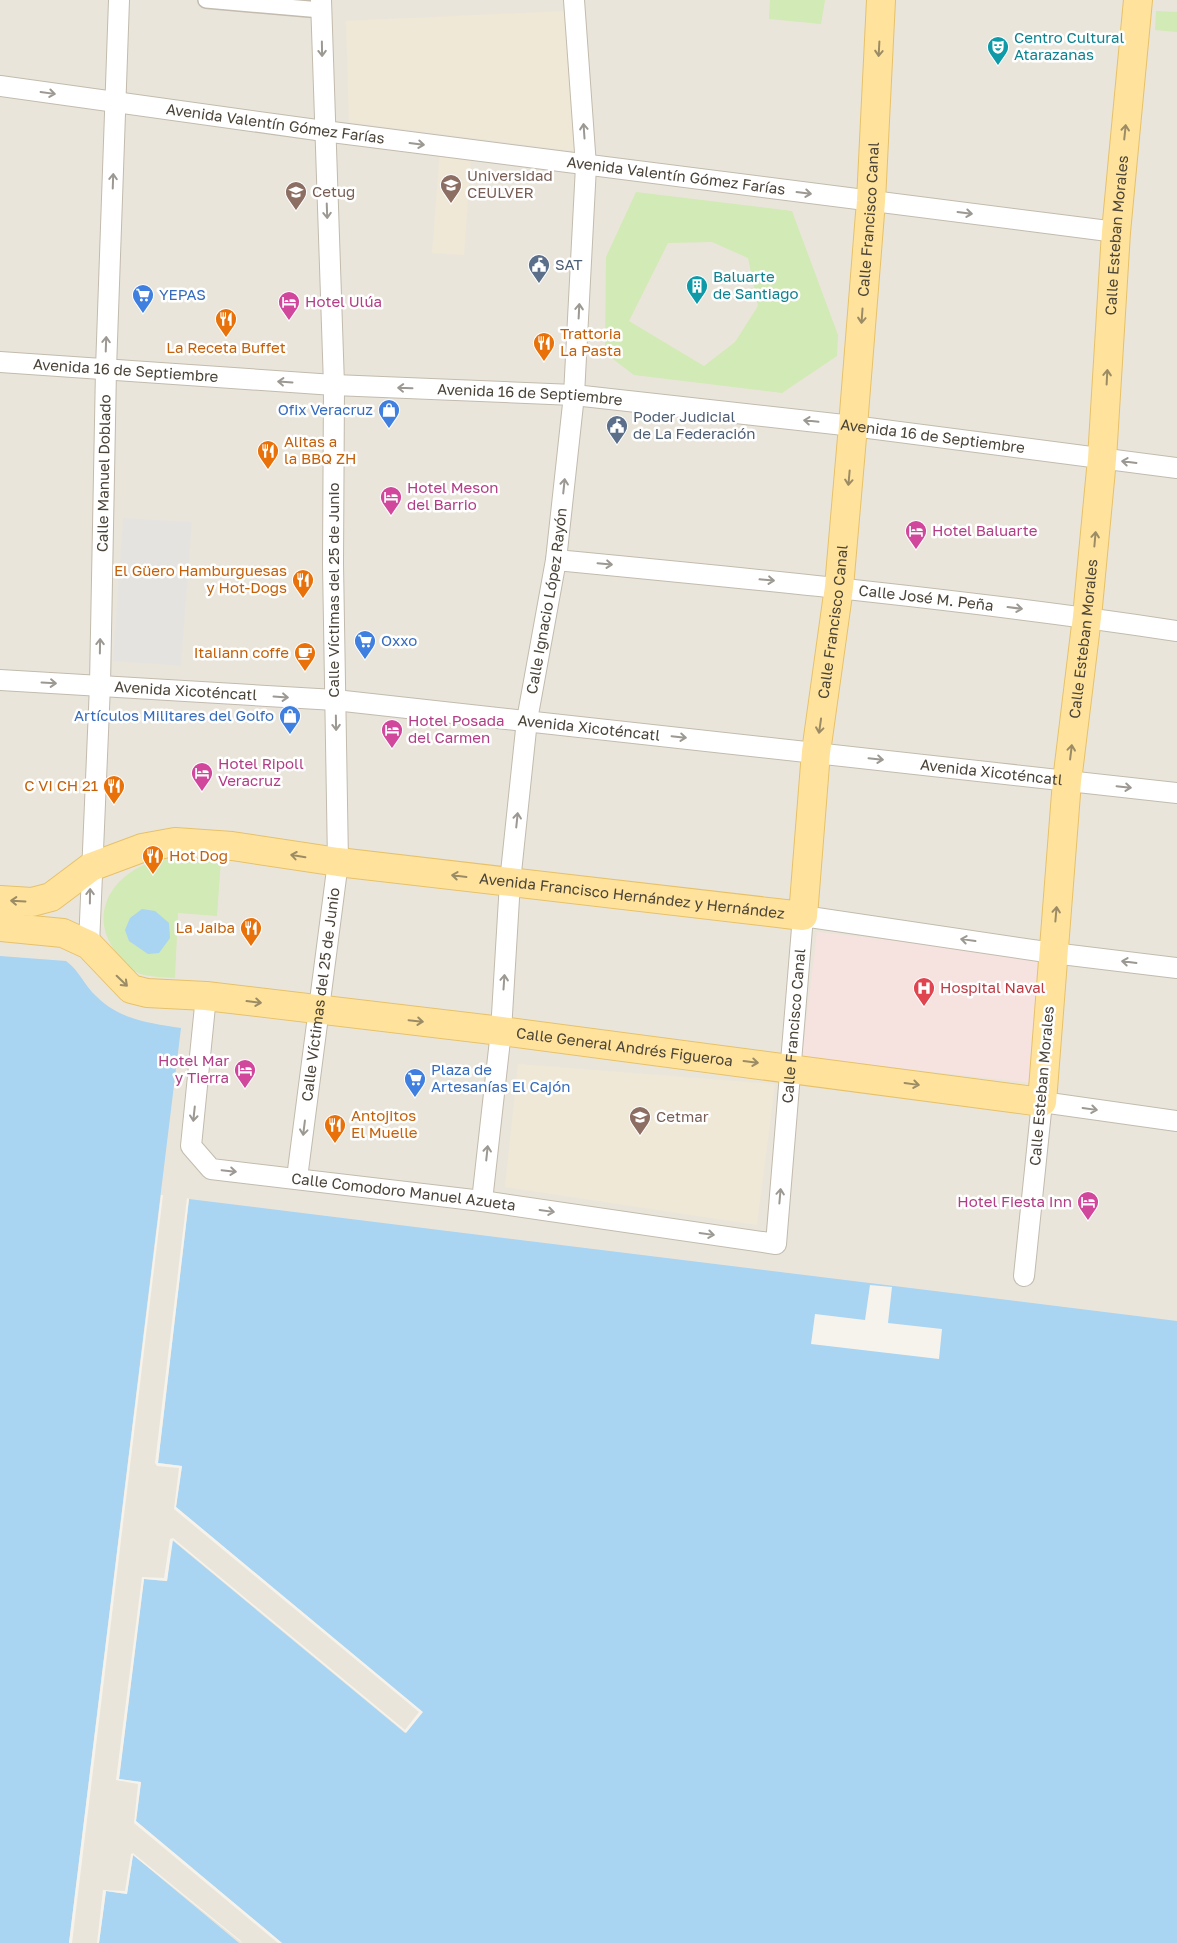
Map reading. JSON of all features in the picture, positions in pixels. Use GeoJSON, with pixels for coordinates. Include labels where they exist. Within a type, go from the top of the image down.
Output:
{"type":"FeatureCollection","features":[{"type":"Feature","properties":{"kind":"main road","name":"Calle Francisco Canal"},"geometry":{"type":"LineString","coordinates":[[803,916],[816,752],[839,587],[854,426],[871,201],[881,0]]}},
{"type":"Feature","properties":{"kind":"main road","name":"Calle Esteban Morales"},"geometry":{"type":"LineString","coordinates":[[1042,1102],[1068,780],[1087,618],[1102,459],[1116,232],[1138,0]]}},
{"type":"Feature","properties":{"kind":"main road","name":"Avenida Francisco Hernández y Hernández"},"geometry":{"type":"LineString","coordinates":[[0,900],[32,902],[51,897],[91,868],[142,848],[175,842],[232,846],[338,862],[803,916]]}},
{"type":"Feature","properties":{"kind":"main road"},"geometry":{"type":"LineString","coordinates":[[0,927],[63,933],[89,945]]}},
{"type":"Feature","properties":{"kind":"main road","name":"Calle General Andrés Figueroa"},"geometry":{"type":"LineString","coordinates":[[89,945],[131,989],[147,994],[206,996],[501,1031],[791,1067],[1042,1102]]}},
{"type":"Feature","properties":{"kind":"street","name":"Calle Manuel Doblado"},"geometry":{"type":"LineString","coordinates":[[89,945],[100,685],[106,369],[119,0]]}},
{"type":"Feature","properties":{"kind":"street"},"geometry":{"type":"LineString","coordinates":[[206,0],[321,5]]}},
{"type":"Feature","properties":{"kind":"street","name":"Calle Ignacio López Rayón"},"geometry":{"type":"LineString","coordinates":[[482,1201],[501,1031],[510,882],[526,720],[556,560],[574,395],[586,166],[574,0]]}},
{"type":"Feature","properties":{"kind":"street","name":"Calle Víctimas del 25 de Junio"},"geometry":{"type":"LineString","coordinates":[[297,1178],[338,862],[335,700],[334,385],[321,5]]}},
{"type":"Feature","properties":{"kind":"street","name":"Avenida Valentín Gómez Farías"},"geometry":{"type":"LineString","coordinates":[[0,86],[586,166],[1116,232]]}},
{"type":"Feature","properties":{"kind":"street","name":"Avenida 16 de Septiembre"},"geometry":{"type":"LineString","coordinates":[[0,362],[334,385],[574,395],[854,426],[1177,468]]}},
{"type":"Feature","properties":{"kind":"street","name":"Calle José M. Peña"},"geometry":{"type":"LineString","coordinates":[[556,560],[839,587],[1177,631]]}},
{"type":"Feature","properties":{"kind":"street","name":"Avenida Xicoténcatl"},"geometry":{"type":"LineString","coordinates":[[0,680],[335,700],[1177,793]]}},
{"type":"Feature","properties":{"kind":"street","name":"Avenida Francisco Hernández y Hernández"},"geometry":{"type":"LineString","coordinates":[[803,916],[1053,953],[1177,968]]}},
{"type":"Feature","properties":{"kind":"street","name":"Calle Francisco Canal"},"geometry":{"type":"LineString","coordinates":[[776,1244],[803,916]]}},
{"type":"Feature","properties":{"kind":"street","name":"Calle Comodoro Manuel Azueta"},"geometry":{"type":"LineString","coordinates":[[206,996],[191,1146],[211,1169],[482,1201],[776,1244]]}},
{"type":"Feature","properties":{"kind":"street","name":"Calle General Andrés Figueroa"},"geometry":{"type":"LineString","coordinates":[[1042,1102],[1177,1121]]}},
{"type":"Feature","properties":{"kind":"street","name":"Calle Esteban Morales"},"geometry":{"type":"LineString","coordinates":[[1024,1276],[1042,1102]]}},
{"type":"Feature","properties":{"kind":"shaded area"},"geometry":{"type":"Polygon","coordinates":[[[0,0],[1177,0],[1177,1611],[414,1943],[0,1943],[0,0]]]}},
{"type":"Feature","properties":{"kind":"shaded area"},"geometry":{"type":"Polygon","coordinates":[[[566,11],[575,151],[349,122],[346,21],[566,11]]]}},
{"type":"Feature","properties":{"kind":"shaded area","name":"Universidad CEULVER"},"geometry":{"type":"Polygon","coordinates":[[[440,151],[471,155],[464,255],[432,253],[440,151]]]}},
{"type":"Feature","properties":{"kind":"shaded area"},"geometry":{"type":"Polygon","coordinates":[[[123,518],[192,522],[181,666],[113,661],[123,518]]]}},
{"type":"Feature","properties":{"kind":"shaded area","name":"Hospital Naval"},"geometry":{"type":"Polygon","coordinates":[[[817,932],[1047,958],[1032,1083],[802,1057],[817,932]]]}},
{"type":"Feature","properties":{"kind":"shaded area","name":"Cetmar"},"geometry":{"type":"Polygon","coordinates":[[[518,1064],[775,1084],[757,1225],[505,1187],[518,1064]]]}},
{"type":"Feature","properties":{"kind":"green space"},"geometry":{"type":"Polygon","coordinates":[[[770,0],[825,0],[821,24],[769,19],[770,0]]]}},
{"type":"Feature","properties":{"kind":"green space"},"geometry":{"type":"Polygon","coordinates":[[[1156,11],[1177,12],[1177,32],[1155,30],[1156,11]]]}},
{"type":"Feature","properties":{"kind":"green space"},"geometry":{"type":"Polygon","coordinates":[[[636,192],[792,211],[838,335],[837,356],[782,393],[634,375],[605,353],[606,257],[636,192]],[[712,242],[668,243],[629,321],[704,366],[735,342],[758,306],[748,258],[712,242]]]}},
{"type":"Feature","properties":{"kind":"green space"},"geometry":{"type":"Polygon","coordinates":[[[171,858],[221,860],[217,916],[178,913],[175,978],[144,975],[137,972],[120,957],[109,940],[104,923],[105,907],[111,892],[122,879],[136,869],[153,862],[171,858]]]}},
{"type":"Feature","properties":{"kind":"water"},"geometry":{"type":"Polygon","coordinates":[[[142,909],[155,911],[169,923],[170,938],[159,953],[148,954],[129,941],[125,930],[130,918],[142,909]]]}},
{"type":"Feature","properties":{"kind":"water"},"geometry":{"type":"Polygon","coordinates":[[[0,956],[66,961],[96,996],[115,1010],[136,1019],[181,1028],[69,1943],[0,1943],[0,956]]]}},
{"type":"Feature","properties":{"kind":"water"},"geometry":{"type":"Polygon","coordinates":[[[189,1199],[1177,1321],[1177,1943],[282,1943],[136,1821],[141,1782],[119,1779],[144,1579],[167,1581],[172,1540],[405,1733],[422,1712],[176,1507],[182,1466],[158,1463],[189,1199]]]}},
{"type":"Feature","properties":{"kind":"water"},"geometry":{"type":"Polygon","coordinates":[[[133,1855],[239,1943],[99,1943],[106,1891],[127,1894],[133,1855]]]}},
{"type":"Feature","properties":{"kind":"pier"},"geometry":{"type":"Polygon","coordinates":[[[161,1195],[163,1195],[72,1943],[69,1943],[161,1195]]]}},
{"type":"Feature","properties":{"kind":"pier"},"geometry":{"type":"Polygon","coordinates":[[[187,1198],[189,1199],[158,1463],[182,1466],[176,1507],[423,1712],[406,1733],[173,1540],[167,1581],[144,1579],[119,1779],[141,1782],[136,1821],[282,1943],[278,1943],[134,1823],[138,1784],[116,1780],[142,1577],[164,1578],[170,1539],[173,1538],[405,1730],[419,1712],[174,1509],[179,1468],[157,1466],[155,1463],[187,1198]]]}},
{"type":"Feature","properties":{"kind":"pier"},"geometry":{"type":"Polygon","coordinates":[[[870,1285],[892,1287],[888,1323],[942,1329],[939,1359],[811,1344],[815,1314],[865,1320],[870,1285]]]}},
{"type":"Feature","properties":{"kind":"pier"},"geometry":{"type":"Polygon","coordinates":[[[133,1853],[242,1943],[133,1855],[127,1894],[106,1891],[99,1943],[97,1943],[103,1890],[125,1891],[131,1854],[133,1853]]]}},
{"type":"Feature","properties":{"kind":"place","name":"Centro Cultural Atarazanas"},"geometry":{"type":"Point","coordinates":[998,66]}},
{"type":"Feature","properties":{"kind":"place","name":"Universidad CEULVER"},"geometry":{"type":"Point","coordinates":[451,204]}},
{"type":"Feature","properties":{"kind":"place","name":"Cetug"},"geometry":{"type":"Point","coordinates":[296,211]}},
{"type":"Feature","properties":{"kind":"place","name":"SAT"},"geometry":{"type":"Point","coordinates":[539,284]}},
{"type":"Feature","properties":{"kind":"place","name":"Baluarte de Santiago"},"geometry":{"type":"Point","coordinates":[697,305]}},
{"type":"Feature","properties":{"kind":"place","name":"YEPAS"},"geometry":{"type":"Point","coordinates":[143,314]}},
{"type":"Feature","properties":{"kind":"place","name":"Hotel Ulúa"},"geometry":{"type":"Point","coordinates":[289,321]}},
{"type":"Feature","properties":{"kind":"place","name":"La Receta Buffet"},"geometry":{"type":"Point","coordinates":[226,338]}},
{"type":"Feature","properties":{"kind":"place","name":"Trattoria La Pasta"},"geometry":{"type":"Point","coordinates":[544,362]}},
{"type":"Feature","properties":{"kind":"place","name":"Ofix Veracruz"},"geometry":{"type":"Point","coordinates":[389,429]}},
{"type":"Feature","properties":{"kind":"place","name":"Poder Judicial de La Federación"},"geometry":{"type":"Point","coordinates":[617,445]}},
{"type":"Feature","properties":{"kind":"place","name":"Alitas a la BBQ ZH"},"geometry":{"type":"Point","coordinates":[268,470]}},
{"type":"Feature","properties":{"kind":"place","name":"Hotel Meson del Barrio"},"geometry":{"type":"Point","coordinates":[391,516]}},
{"type":"Feature","properties":{"kind":"place","name":"Hotel Baluarte"},"geometry":{"type":"Point","coordinates":[916,550]}},
{"type":"Feature","properties":{"kind":"place","name":"El Güero Hamburguesas y Hot-Dogs"},"geometry":{"type":"Point","coordinates":[303,599]}},
{"type":"Feature","properties":{"kind":"place","name":"Oxxo"},"geometry":{"type":"Point","coordinates":[365,660]}},
{"type":"Feature","properties":{"kind":"place","name":"Italiann coffe"},"geometry":{"type":"Point","coordinates":[305,672]}},
{"type":"Feature","properties":{"kind":"place","name":"Artículos Militares del Golfo"},"geometry":{"type":"Point","coordinates":[290,735]}},
{"type":"Feature","properties":{"kind":"place","name":"Hotel Posada del Carmen"},"geometry":{"type":"Point","coordinates":[392,749]}},
{"type":"Feature","properties":{"kind":"place","name":"Hotel Ripoll Veracruz"},"geometry":{"type":"Point","coordinates":[202,792]}},
{"type":"Feature","properties":{"kind":"place","name":"C VI CH 21"},"geometry":{"type":"Point","coordinates":[114,805]}},
{"type":"Feature","properties":{"kind":"place","name":"Hot Dog"},"geometry":{"type":"Point","coordinates":[153,875]}},
{"type":"Feature","properties":{"kind":"place","name":"La Jaiba"},"geometry":{"type":"Point","coordinates":[251,947]}},
{"type":"Feature","properties":{"kind":"place","name":"Hospital Naval"},"geometry":{"type":"Point","coordinates":[924,1007]}},
{"type":"Feature","properties":{"kind":"place","name":"Hotel Mar y Tierra"},"geometry":{"type":"Point","coordinates":[245,1089]}},
{"type":"Feature","properties":{"kind":"place","name":"Plaza de Artesanías El Cajón"},"geometry":{"type":"Point","coordinates":[415,1098]}},
{"type":"Feature","properties":{"kind":"place","name":"Cetmar"},"geometry":{"type":"Point","coordinates":[640,1136]}},
{"type":"Feature","properties":{"kind":"place","name":"Antojitos El Muelle"},"geometry":{"type":"Point","coordinates":[335,1144]}},
{"type":"Feature","properties":{"kind":"place","name":"Hotel Fiesta Inn"},"geometry":{"type":"Point","coordinates":[1088,1221]}}]}
